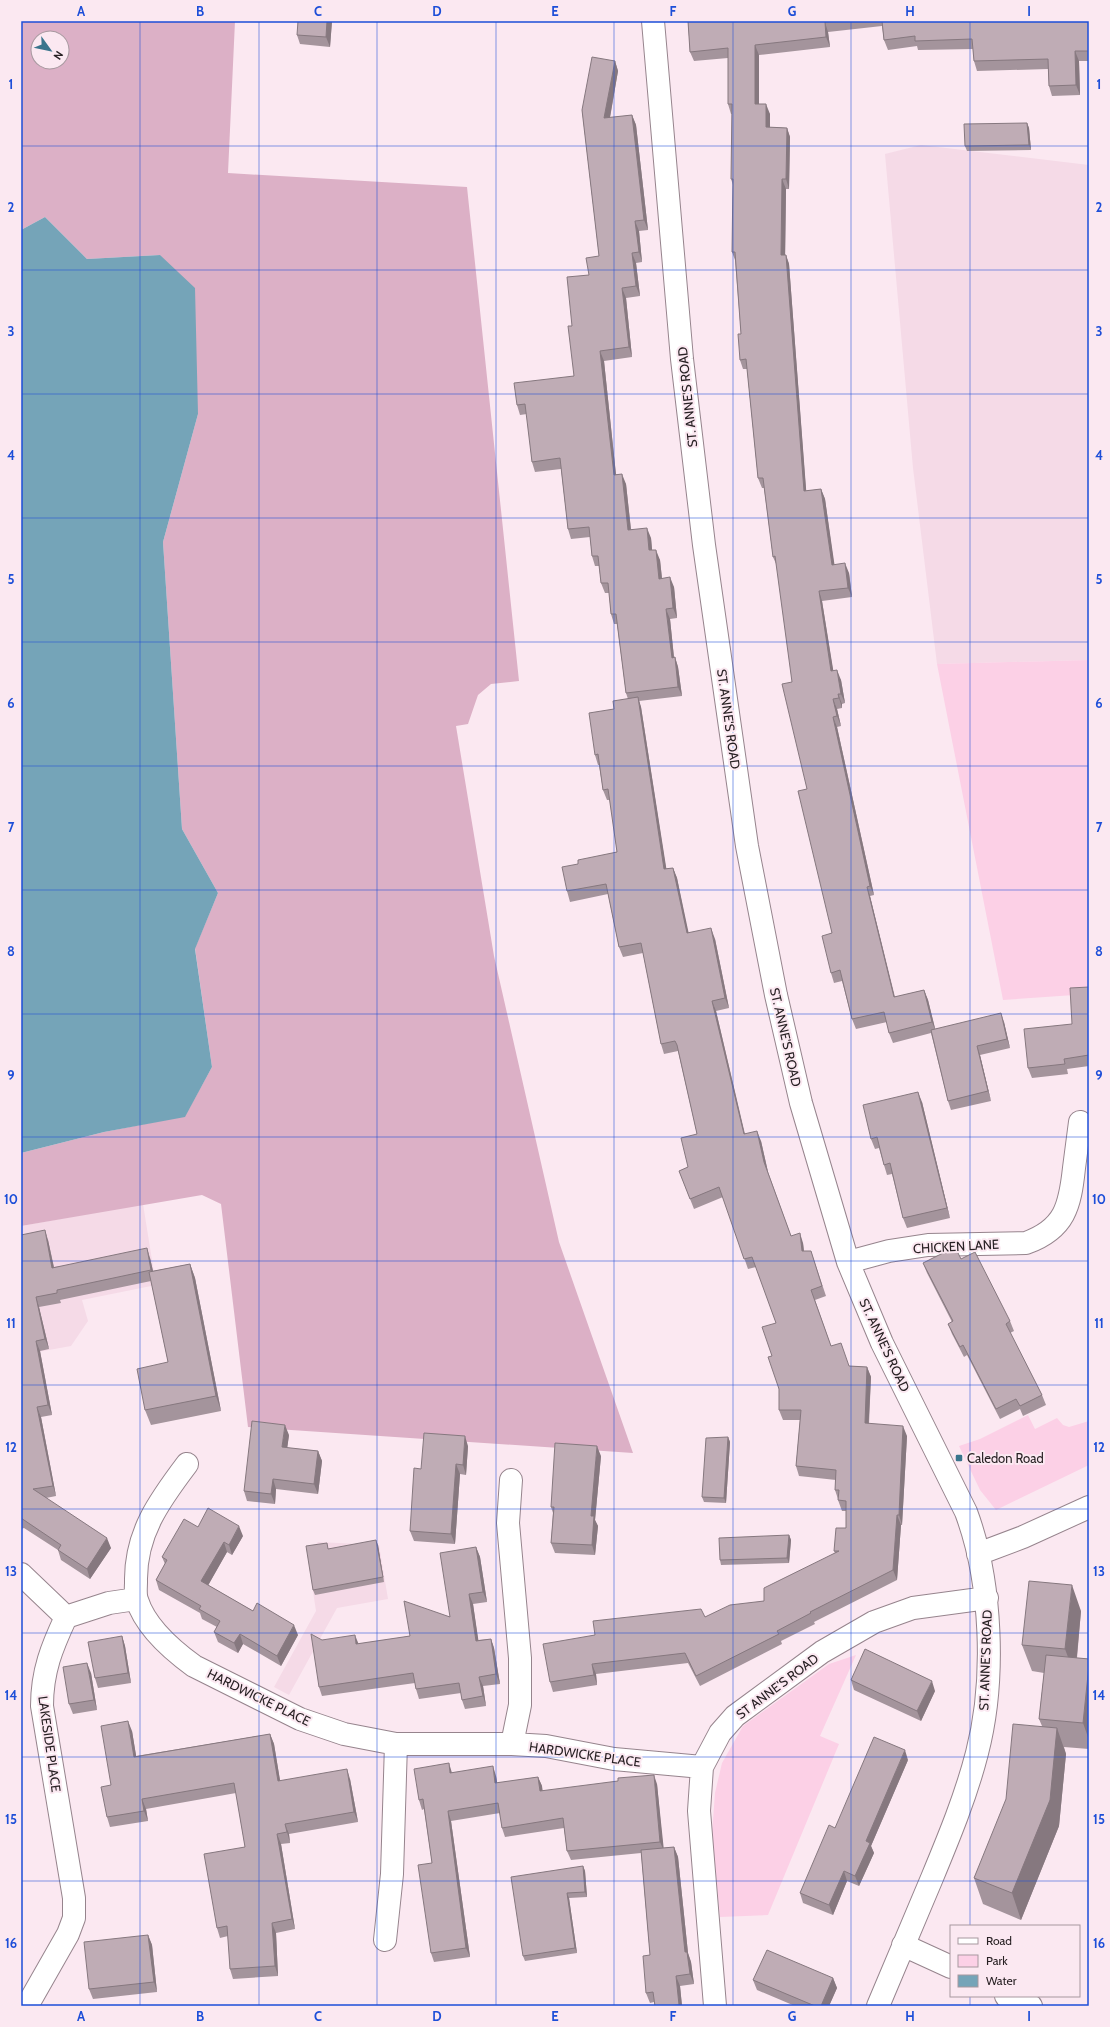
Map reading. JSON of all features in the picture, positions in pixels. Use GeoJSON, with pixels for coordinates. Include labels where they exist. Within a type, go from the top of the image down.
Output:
{"type":"FeatureCollection","features":[{"type":"Feature","properties":{"kind":"street","name":"ST. ANNE'S ROAD"},"geometry":{"type":"LineString","coordinates":[[653,21],[682,358],[704,545],[747,846],[776,995],[798,1090],[848,1262],[882,1343],[966,1512],[974,1532],[987,1598],[988,1661],[986,1698],[978,1752],[960,1810],[878,2006]]}},
{"type":"Feature","properties":{"kind":"street","name":"CHICKEN LANE"},"geometry":{"type":"LineString","coordinates":[[848,1262],[889,1251],[928,1245],[1026,1243],[1040,1238],[1053,1229],[1067,1209],[1072,1191],[1080,1122]]}},
{"type":"Feature","properties":{"kind":"street","name":"HARDWICKE PLACE"},"geometry":{"type":"LineString","coordinates":[[187,1464],[166,1493],[147,1524],[140,1542],[136,1564],[136,1599],[147,1619],[160,1635],[181,1657],[194,1666],[300,1719],[344,1734],[396,1744],[512,1744],[546,1746],[614,1759],[702,1767]]}},
{"type":"Feature","properties":{"kind":"street"},"geometry":{"type":"LineString","coordinates":[[511,1480],[508,1523],[520,1658],[520,1705],[512,1744]]}},
{"type":"Feature","properties":{"kind":"street"},"geometry":{"type":"LineString","coordinates":[[978,1554],[1023,1537],[1089,1507]]}},
{"type":"Feature","properties":{"kind":"street"},"geometry":{"type":"LineString","coordinates":[[21,1574],[66,1617],[109,1603],[136,1599]]}},
{"type":"Feature","properties":{"kind":"street","name":"ST ANNE'S ROAD"},"geometry":{"type":"LineString","coordinates":[[715,2006],[699,1811],[702,1767],[720,1734],[735,1716],[822,1652],[874,1622],[913,1608],[987,1598]]}},
{"type":"Feature","properties":{"kind":"street","name":"LAKESIDE PLACE"},"geometry":{"type":"LineString","coordinates":[[27,2006],[68,1934],[74,1918],[74,1898],[42,1706],[42,1684],[46,1666],[52,1647],[66,1617]]}},
{"type":"Feature","properties":{"kind":"street"},"geometry":{"type":"LineString","coordinates":[[385,1940],[392,1874],[396,1744]]}},
{"type":"Feature","properties":{"kind":"street"},"geometry":{"type":"LineString","coordinates":[[903,1945],[950,1967]]}},
{"type":"Feature","properties":{"kind":"street"},"geometry":{"type":"LineString","coordinates":[[1008,1997],[1031,2006]]}},
{"type":"Feature","properties":{"kind":"shaded area"},"geometry":{"type":"Polygon","coordinates":[[[21,21],[235,21],[228,173],[467,187],[519,681],[491,684],[478,695],[468,724],[456,726],[494,956],[559,1242],[633,1453],[248,1427],[221,1204],[202,1195],[21,1226],[21,1153],[104,1132],[185,1116],[212,1067],[195,948],[218,893],[182,829],[163,542],[198,414],[160,255],[87,259],[45,217],[21,230],[21,21]]]}},
{"type":"Feature","properties":{"kind":"shaded area"},"geometry":{"type":"Polygon","coordinates":[[[921,145],[1089,165],[1089,660],[937,664],[913,468],[885,154],[921,145]]]}},
{"type":"Feature","properties":{"kind":"shaded area"},"geometry":{"type":"Polygon","coordinates":[[[143,1204],[156,1285],[82,1300],[88,1321],[71,1346],[21,1355],[21,1226],[143,1204]]]}},
{"type":"Feature","properties":{"kind":"shaded area"},"geometry":{"type":"Polygon","coordinates":[[[318,1542],[379,1545],[388,1599],[337,1608],[289,1695],[274,1687],[316,1611],[307,1552],[318,1542]]]}},
{"type":"Feature","properties":{"kind":"green space"},"geometry":{"type":"Polygon","coordinates":[[[1089,660],[1089,994],[1003,1000],[937,664],[1089,660]]]}},
{"type":"Feature","properties":{"kind":"green space"},"geometry":{"type":"Polygon","coordinates":[[[1028,1415],[1035,1429],[1057,1418],[1063,1425],[1069,1427],[1089,1421],[1089,1465],[996,1510],[980,1490],[959,1446],[980,1439],[1028,1415]]]}},
{"type":"Feature","properties":{"kind":"green space"},"geometry":{"type":"Polygon","coordinates":[[[856,1655],[820,1736],[839,1744],[768,1915],[720,1917],[712,1834],[715,1793],[722,1763],[743,1726],[829,1664],[856,1655]]]}},
{"type":"Feature","properties":{"kind":"water"},"geometry":{"type":"Polygon","coordinates":[[[45,217],[87,259],[160,255],[195,288],[198,414],[163,542],[182,829],[218,893],[195,949],[212,1067],[185,1117],[104,1132],[21,1153],[21,230],[45,217]]]}},
{"type":"Feature","properties":{"kind":"building"},"geometry":{"type":"Polygon","coordinates":[[[298,21],[327,21],[326,37],[297,35],[298,21]]]}},
{"type":"Feature","properties":{"kind":"building"},"geometry":{"type":"Polygon","coordinates":[[[688,21],[836,21],[825,22],[826,37],[755,45],[755,104],[766,104],[766,127],[787,128],[786,179],[782,179],[781,255],[786,255],[804,491],[821,489],[832,565],[845,563],[848,588],[819,591],[831,671],[837,670],[841,694],[838,694],[839,698],[833,699],[837,716],[833,717],[870,886],[867,887],[894,997],[924,990],[932,1022],[889,1033],[884,1012],[852,1019],[840,970],[831,973],[822,936],[832,933],[798,791],[807,789],[782,684],[792,682],[775,556],[773,557],[763,478],[758,478],[746,359],[740,360],[738,334],[741,334],[735,252],[732,252],[732,104],[728,104],[728,48],[690,52],[688,21]]]}},
{"type":"Feature","properties":{"kind":"building"},"geometry":{"type":"Polygon","coordinates":[[[882,21],[1089,21],[1089,51],[1075,51],[1076,85],[1049,86],[1048,59],[974,61],[972,39],[915,41],[915,36],[884,40],[882,21]]]}},
{"type":"Feature","properties":{"kind":"building"},"geometry":{"type":"Polygon","coordinates":[[[592,57],[615,61],[604,118],[632,115],[644,220],[635,221],[639,252],[632,253],[636,286],[622,288],[629,347],[600,351],[614,475],[622,474],[628,530],[647,528],[649,550],[656,550],[659,579],[670,577],[673,608],[666,609],[672,658],[675,657],[678,687],[626,693],[616,614],[611,614],[608,583],[601,583],[598,556],[592,556],[589,527],[568,529],[560,458],[532,462],[525,404],[517,405],[514,383],[574,376],[568,326],[572,326],[567,277],[589,275],[586,258],[599,256],[582,110],[592,57]]]}},
{"type":"Feature","properties":{"kind":"building"},"geometry":{"type":"Polygon","coordinates":[[[1027,123],[1029,145],[965,146],[964,124],[1027,123]]]}},
{"type":"Feature","properties":{"kind":"building"},"geometry":{"type":"Polygon","coordinates":[[[638,697],[664,869],[673,868],[687,933],[711,928],[725,998],[712,1001],[744,1134],[757,1131],[764,1162],[791,1236],[800,1233],[802,1251],[811,1251],[822,1286],[811,1290],[831,1346],[841,1343],[849,1366],[867,1367],[865,1423],[903,1426],[899,1515],[897,1515],[893,1570],[810,1612],[811,1613],[777,1631],[779,1634],[696,1676],[685,1653],[592,1664],[594,1675],[550,1682],[543,1644],[595,1635],[593,1621],[701,1609],[705,1617],[730,1605],[764,1601],[764,1588],[839,1551],[834,1551],[836,1528],[846,1528],[846,1501],[838,1500],[839,1490],[835,1490],[836,1470],[796,1466],[801,1410],[779,1410],[779,1389],[768,1357],[772,1356],[762,1327],[776,1323],[752,1257],[744,1259],[719,1187],[690,1199],[679,1171],[688,1167],[681,1138],[697,1134],[677,1045],[675,1041],[661,1044],[641,943],[619,947],[606,884],[567,891],[562,867],[578,864],[578,860],[617,852],[608,789],[603,790],[598,754],[595,755],[589,713],[614,709],[613,701],[638,697]]]}},
{"type":"Feature","properties":{"kind":"building"},"geometry":{"type":"Polygon","coordinates":[[[1089,987],[1089,1055],[1064,1059],[1065,1064],[1028,1068],[1024,1029],[1072,1024],[1070,988],[1089,987]]]}},
{"type":"Feature","properties":{"kind":"building"},"geometry":{"type":"Polygon","coordinates":[[[1001,1013],[1007,1039],[977,1046],[988,1091],[948,1101],[931,1030],[1001,1013]]]}},
{"type":"Feature","properties":{"kind":"building"},"geometry":{"type":"Polygon","coordinates":[[[918,1092],[947,1208],[903,1218],[890,1163],[884,1165],[877,1137],[871,1139],[863,1105],[918,1092]]]}},
{"type":"Feature","properties":{"kind":"building"},"geometry":{"type":"Polygon","coordinates":[[[45,1230],[52,1268],[147,1248],[151,1270],[57,1290],[57,1293],[36,1297],[45,1339],[36,1341],[48,1405],[37,1407],[53,1486],[33,1489],[107,1538],[87,1569],[58,1550],[61,1545],[21,1518],[21,1235],[45,1230]]]}},
{"type":"Feature","properties":{"kind":"building"},"geometry":{"type":"Polygon","coordinates":[[[955,1247],[961,1259],[975,1252],[1010,1321],[1006,1324],[1042,1395],[1020,1406],[1016,1399],[996,1409],[963,1345],[960,1347],[948,1324],[953,1321],[923,1263],[955,1247]]]}},
{"type":"Feature","properties":{"kind":"building"},"geometry":{"type":"Polygon","coordinates":[[[190,1264],[216,1396],[145,1410],[137,1369],[168,1362],[149,1272],[190,1264]]]}},
{"type":"Feature","properties":{"kind":"building"},"geometry":{"type":"Polygon","coordinates":[[[252,1421],[285,1425],[282,1447],[318,1451],[314,1484],[273,1479],[271,1494],[244,1491],[252,1421]]]}},
{"type":"Feature","properties":{"kind":"building"},"geometry":{"type":"Polygon","coordinates":[[[424,1433],[465,1436],[463,1465],[456,1464],[451,1534],[410,1531],[414,1468],[421,1469],[424,1433]]]}},
{"type":"Feature","properties":{"kind":"building"},"geometry":{"type":"Polygon","coordinates":[[[728,1437],[724,1498],[702,1497],[706,1438],[728,1437]]]}},
{"type":"Feature","properties":{"kind":"building"},"geometry":{"type":"Polygon","coordinates":[[[555,1443],[597,1446],[591,1516],[594,1516],[592,1545],[551,1543],[554,1507],[551,1507],[555,1443]]]}},
{"type":"Feature","properties":{"kind":"building"},"geometry":{"type":"Polygon","coordinates":[[[208,1508],[239,1526],[229,1545],[224,1542],[201,1581],[253,1611],[257,1603],[294,1625],[277,1656],[240,1634],[234,1643],[214,1632],[220,1621],[199,1609],[201,1606],[156,1580],[167,1560],[162,1557],[184,1519],[198,1527],[208,1508]]]}},
{"type":"Feature","properties":{"kind":"building"},"geometry":{"type":"Polygon","coordinates":[[[789,1535],[787,1558],[720,1560],[719,1538],[789,1535]]]}},
{"type":"Feature","properties":{"kind":"building"},"geometry":{"type":"Polygon","coordinates":[[[376,1540],[383,1577],[313,1590],[306,1546],[327,1543],[328,1549],[376,1540]]]}},
{"type":"Feature","properties":{"kind":"building"},"geometry":{"type":"Polygon","coordinates":[[[476,1547],[483,1592],[469,1594],[476,1641],[491,1639],[496,1674],[479,1677],[483,1696],[462,1700],[459,1683],[416,1689],[413,1673],[319,1687],[311,1634],[322,1640],[355,1635],[356,1644],[410,1636],[404,1601],[450,1617],[440,1553],[476,1547]]]}},
{"type":"Feature","properties":{"kind":"building"},"geometry":{"type":"Polygon","coordinates":[[[1029,1581],[1072,1585],[1065,1649],[1022,1645],[1029,1581]]]}},
{"type":"Feature","properties":{"kind":"building"},"geometry":{"type":"Polygon","coordinates":[[[122,1636],[128,1673],[95,1678],[88,1642],[122,1636]]]}},
{"type":"Feature","properties":{"kind":"building"},"geometry":{"type":"Polygon","coordinates":[[[865,1649],[932,1681],[917,1711],[851,1680],[865,1649]]]}},
{"type":"Feature","properties":{"kind":"building"},"geometry":{"type":"Polygon","coordinates":[[[1046,1655],[1089,1659],[1083,1723],[1039,1719],[1046,1655]]]}},
{"type":"Feature","properties":{"kind":"building"},"geometry":{"type":"Polygon","coordinates":[[[87,1663],[94,1700],[69,1704],[63,1667],[87,1663]]]}},
{"type":"Feature","properties":{"kind":"building"},"geometry":{"type":"Polygon","coordinates":[[[128,1721],[134,1757],[270,1734],[278,1781],[347,1769],[354,1812],[285,1824],[287,1832],[277,1834],[292,1919],[272,1923],[275,1966],[230,1969],[227,1926],[217,1928],[204,1854],[245,1847],[234,1783],[142,1799],[144,1811],[107,1817],[101,1787],[111,1785],[101,1726],[128,1721]]]}},
{"type":"Feature","properties":{"kind":"building"},"geometry":{"type":"Polygon","coordinates":[[[1013,1724],[1057,1728],[1050,1800],[1012,1893],[974,1878],[1006,1799],[1013,1724]]]}},
{"type":"Feature","properties":{"kind":"building"},"geometry":{"type":"Polygon","coordinates":[[[874,1737],[905,1750],[866,1841],[870,1843],[855,1876],[844,1871],[829,1905],[800,1893],[829,1825],[835,1828],[874,1737]]]}},
{"type":"Feature","properties":{"kind":"building"},"geometry":{"type":"Polygon","coordinates":[[[449,1763],[450,1773],[493,1766],[495,1783],[538,1777],[540,1791],[618,1781],[618,1778],[654,1775],[660,1842],[567,1851],[563,1818],[502,1828],[498,1803],[448,1811],[466,1948],[431,1953],[418,1865],[432,1863],[423,1799],[419,1800],[414,1769],[449,1763]]]}},
{"type":"Feature","properties":{"kind":"building"},"geometry":{"type":"Polygon","coordinates":[[[674,1847],[685,1952],[687,1952],[690,1974],[676,1976],[679,2005],[655,2006],[653,1992],[646,1993],[643,1956],[650,1955],[641,1850],[674,1847]]]}},
{"type":"Feature","properties":{"kind":"building"},"geometry":{"type":"Polygon","coordinates":[[[583,1866],[585,1892],[567,1893],[575,1948],[523,1956],[511,1877],[583,1866]]]}},
{"type":"Feature","properties":{"kind":"building"},"geometry":{"type":"Polygon","coordinates":[[[148,1935],[154,1982],[89,1989],[84,1942],[148,1935]]]}},
{"type":"Feature","properties":{"kind":"building"},"geometry":{"type":"Polygon","coordinates":[[[767,1950],[833,1978],[821,2006],[815,2006],[753,1980],[767,1950]]]}},
{"type":"Feature","properties":{"kind":"place","name":"Caledon Road"},"geometry":{"type":"Point","coordinates":[959,1458]}}]}
